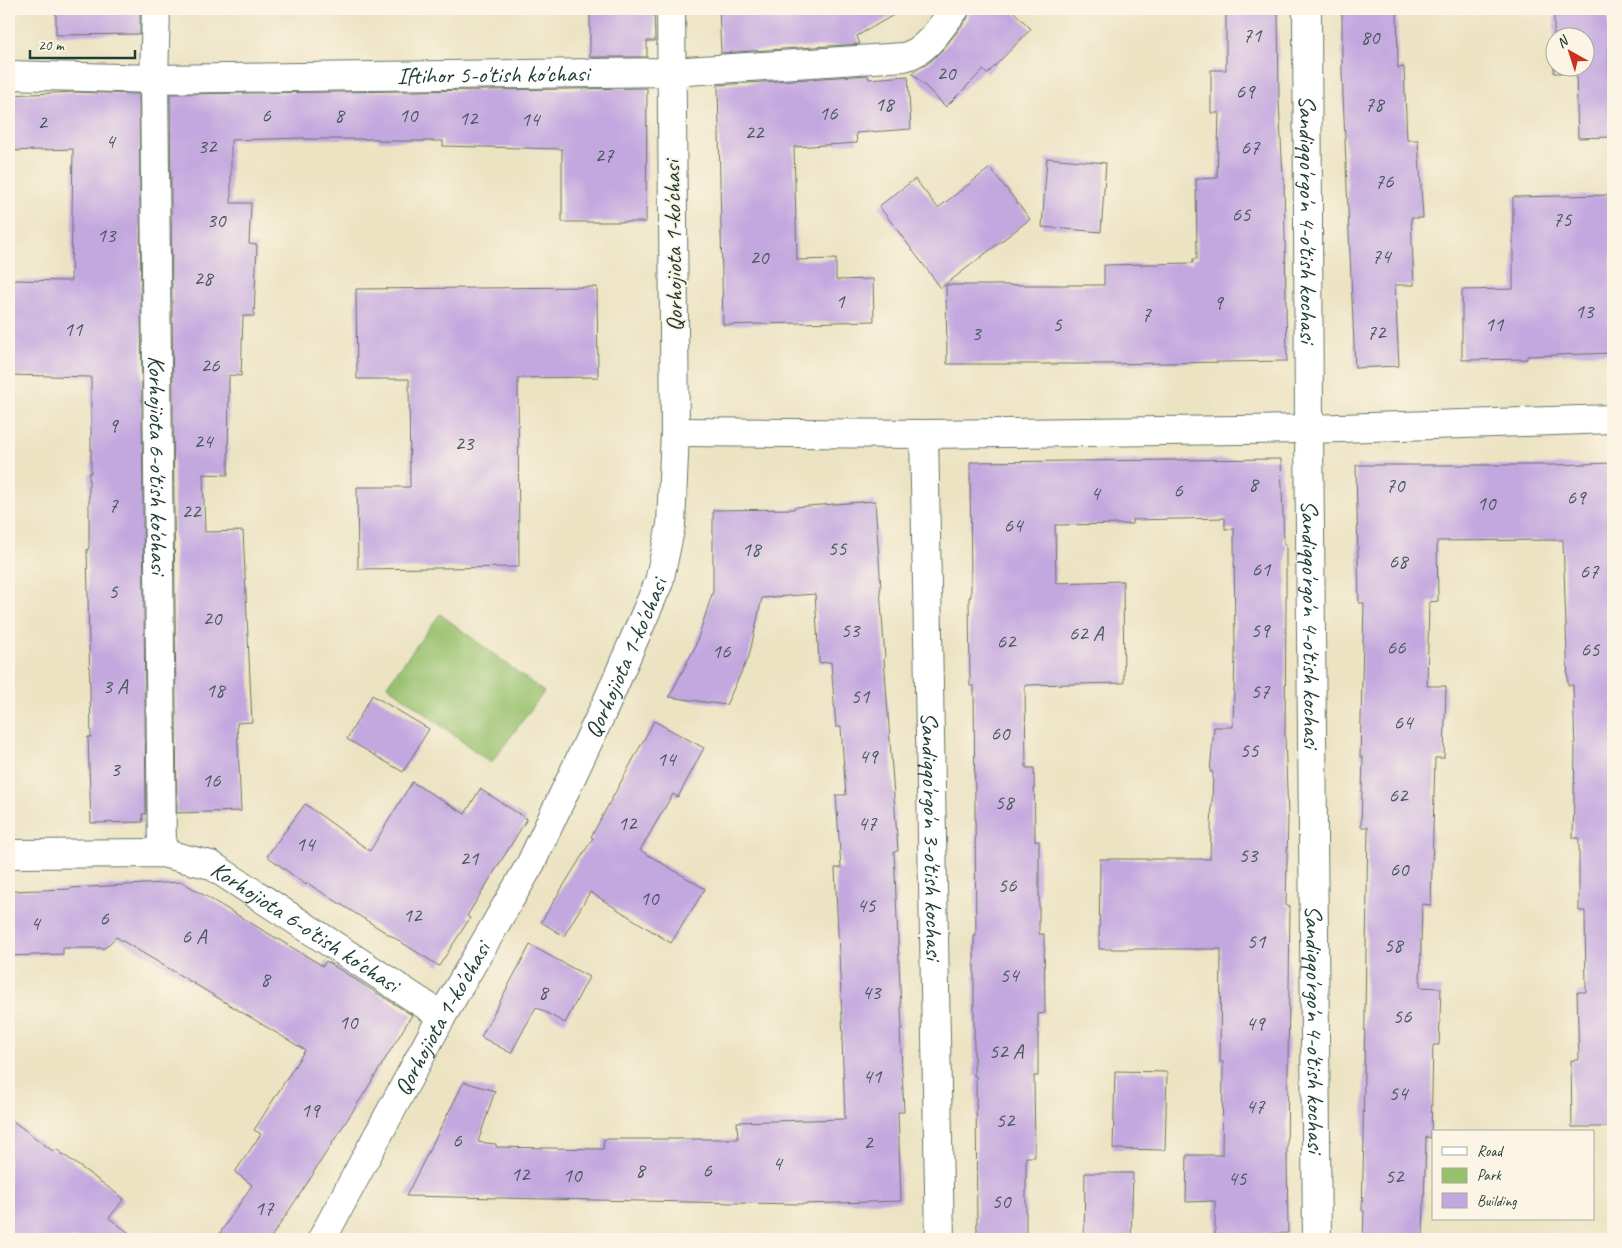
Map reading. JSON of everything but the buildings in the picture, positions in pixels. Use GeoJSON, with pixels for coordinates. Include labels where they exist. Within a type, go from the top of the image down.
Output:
{"type":"FeatureCollection","features":[{"type":"Feature","properties":{"kind":"street","name":"Korhojiota 6-o'tish ko'chasi"},"geometry":{"type":"LineString","coordinates":[[156,9],[154,79],[162,853]]}},
{"type":"Feature","properties":{"kind":"street","name":"Qorhojiota 1-ko'chasi"},"geometry":{"type":"LineString","coordinates":[[322,1239],[442,1016],[531,863],[606,704],[659,582],[671,525],[675,432],[671,9]]}},
{"type":"Feature","properties":{"kind":"street","name":"Iftihor 5-o'tish ko'chasi"},"geometry":{"type":"LineString","coordinates":[[9,75],[154,79],[671,72],[904,57],[915,54],[925,47],[955,9]]}},
{"type":"Feature","properties":{"kind":"street","name":"Sandiqqo'rgo'n 4-o'tish kochasi"},"geometry":{"type":"LineString","coordinates":[[1307,9],[1316,1239]]}},
{"type":"Feature","properties":{"kind":"street"},"geometry":{"type":"LineString","coordinates":[[675,432],[924,434],[1309,429],[1613,418]]}},
{"type":"Feature","properties":{"kind":"street","name":"Sandiqqo'rgo'n 3-o'tish kochasi"},"geometry":{"type":"LineString","coordinates":[[924,434],[940,1239]]}},
{"type":"Feature","properties":{"kind":"street","name":"Korhojiota 6-o'tish ko'chasi"},"geometry":{"type":"LineString","coordinates":[[9,854],[162,853],[210,864],[442,1016]]}},
{"type":"Feature","properties":{"kind":"green space"},"geometry":{"type":"Polygon","coordinates":[[[440,614],[544,692],[491,763],[387,685],[440,614]]]}}]}
